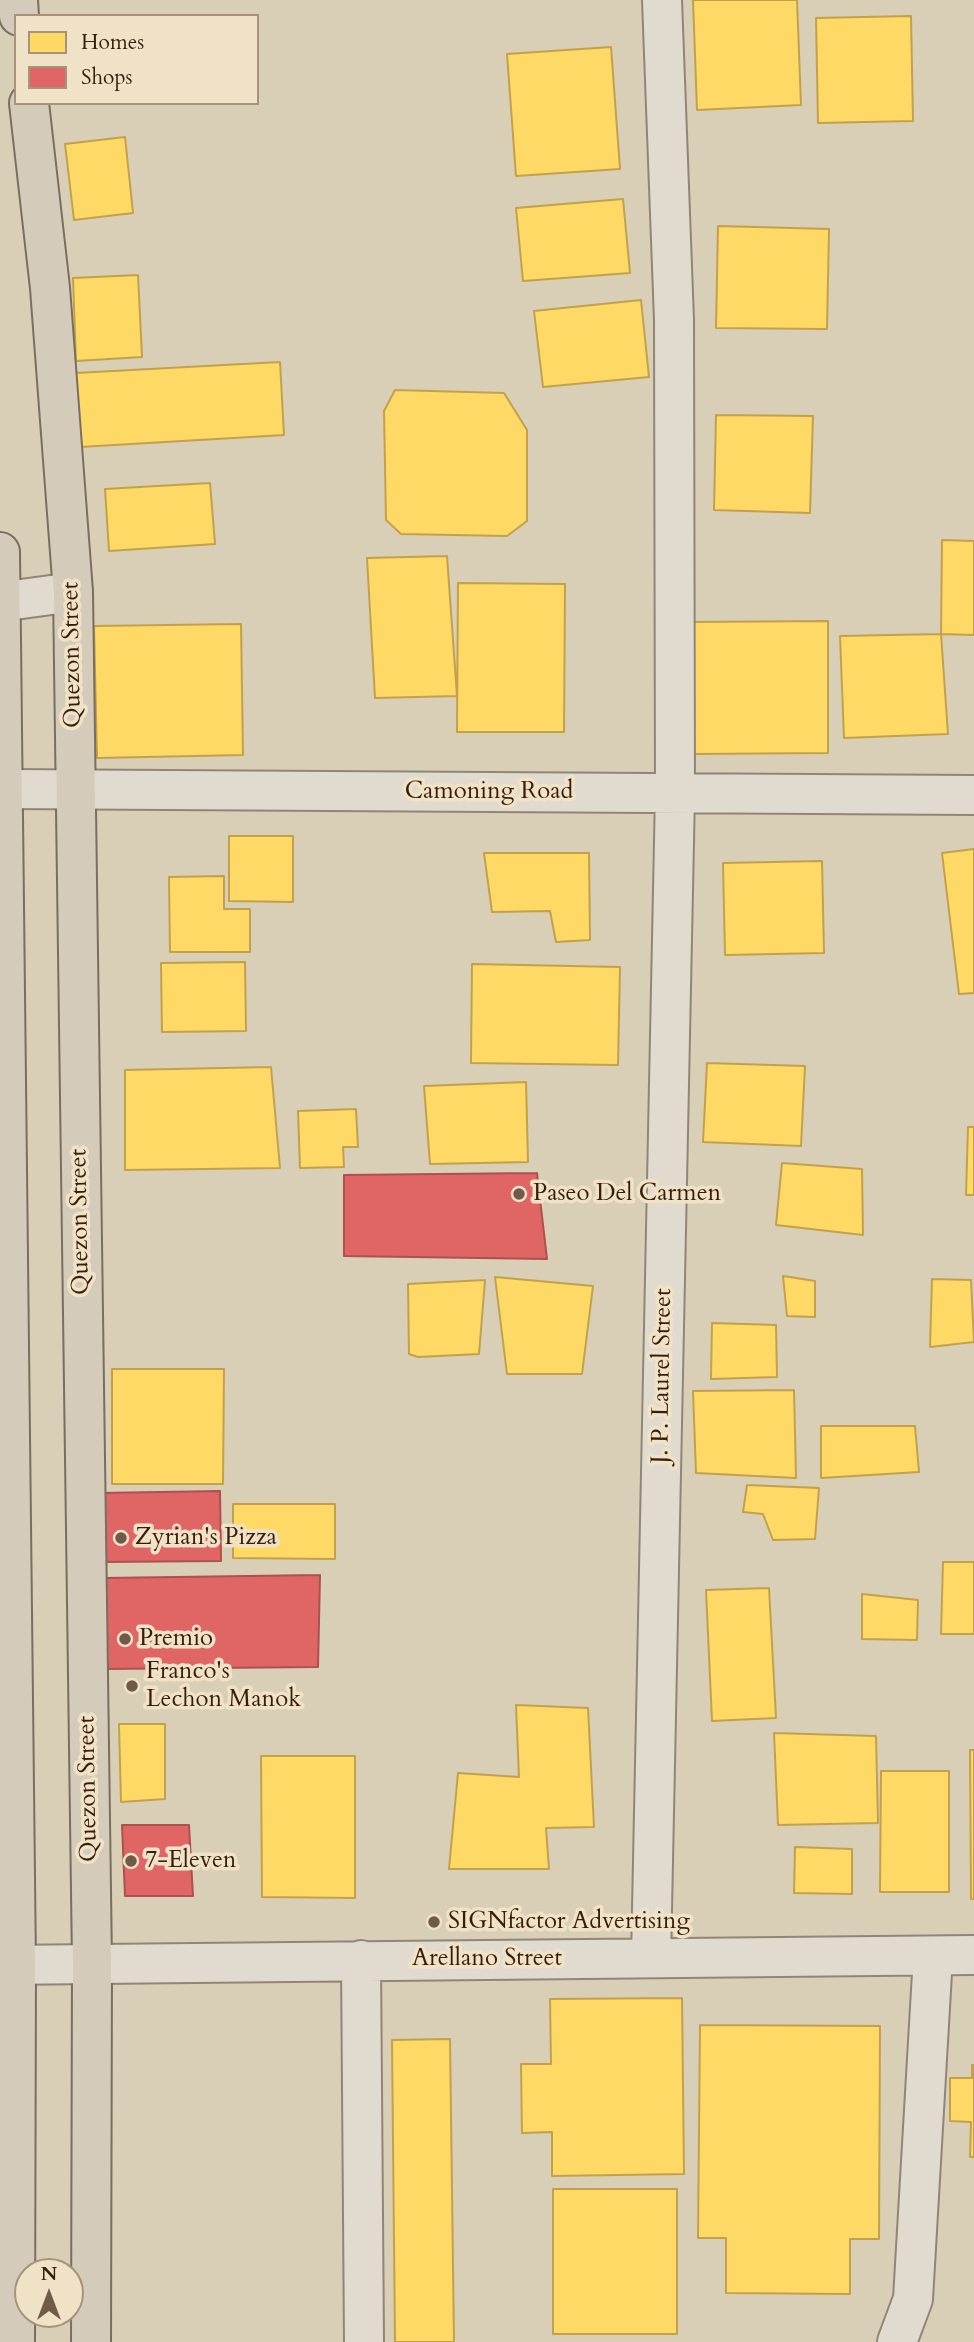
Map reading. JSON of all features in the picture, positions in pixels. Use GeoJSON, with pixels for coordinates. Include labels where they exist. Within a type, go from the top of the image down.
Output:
{"type":"FeatureCollection","features":[{"type":"Feature","properties":{"kind":"highway","name":"Quezon Street"},"geometry":{"type":"LineString","coordinates":[[29,105],[50,288],[73,592],[92,1963],[91,2342]]}},
{"type":"Feature","properties":{"kind":"highway"},"geometry":{"type":"LineString","coordinates":[[0,552],[5,789],[8,1965],[15,2342]]}},
{"type":"Feature","properties":{"kind":"street","name":"J. P. Laurel Street"},"geometry":{"type":"LineString","coordinates":[[651,1958],[675,793],[674,320],[662,0]]}},
{"type":"Feature","properties":{"kind":"street"},"geometry":{"type":"LineString","coordinates":[[1,602],[73,592]]}},
{"type":"Feature","properties":{"kind":"street","name":"Camoning Road"},"geometry":{"type":"LineString","coordinates":[[5,789],[974,795]]}},
{"type":"Feature","properties":{"kind":"street","name":"Arellano Street"},"geometry":{"type":"LineString","coordinates":[[8,1965],[974,1955]]}},
{"type":"Feature","properties":{"kind":"street"},"geometry":{"type":"LineString","coordinates":[[897,2342],[913,2299],[933,1956]]}},
{"type":"Feature","properties":{"kind":"street"},"geometry":{"type":"LineString","coordinates":[[360,1960],[364,2342]]}},
{"type":"Feature","properties":{"kind":"building: Homes"},"geometry":{"type":"Polygon","coordinates":[[[693,0],[797,0],[801,105],[697,110],[693,0]]]}},
{"type":"Feature","properties":{"kind":"building: Homes"},"geometry":{"type":"Polygon","coordinates":[[[911,16],[913,121],[818,123],[816,18],[911,16]]]}},
{"type":"Feature","properties":{"kind":"building: Homes"},"geometry":{"type":"Polygon","coordinates":[[[611,47],[620,169],[516,176],[507,54],[611,47]]]}},
{"type":"Feature","properties":{"kind":"building: Homes"},"geometry":{"type":"Polygon","coordinates":[[[125,137],[133,213],[74,220],[65,144],[125,137]]]}},
{"type":"Feature","properties":{"kind":"building: Homes"},"geometry":{"type":"Polygon","coordinates":[[[623,199],[630,273],[523,281],[516,208],[623,199]]]}},
{"type":"Feature","properties":{"kind":"building: Homes"},"geometry":{"type":"Polygon","coordinates":[[[718,226],[829,229],[827,329],[716,328],[718,226]]]}},
{"type":"Feature","properties":{"kind":"building: Homes"},"geometry":{"type":"Polygon","coordinates":[[[138,275],[142,357],[76,361],[73,278],[138,275]]]}},
{"type":"Feature","properties":{"kind":"building: Homes"},"geometry":{"type":"Polygon","coordinates":[[[641,300],[649,377],[543,387],[534,311],[641,300]]]}},
{"type":"Feature","properties":{"kind":"building: Homes"},"geometry":{"type":"Polygon","coordinates":[[[280,362],[284,435],[80,447],[76,373],[280,362]]]}},
{"type":"Feature","properties":{"kind":"building: Homes"},"geometry":{"type":"Polygon","coordinates":[[[395,390],[504,393],[527,430],[527,521],[507,536],[401,534],[386,520],[384,411],[395,390]]]}},
{"type":"Feature","properties":{"kind":"building: Homes"},"geometry":{"type":"Polygon","coordinates":[[[716,415],[813,416],[810,513],[714,510],[716,415]]]}},
{"type":"Feature","properties":{"kind":"building: Homes"},"geometry":{"type":"Polygon","coordinates":[[[210,483],[215,544],[109,551],[105,489],[210,483]]]}},
{"type":"Feature","properties":{"kind":"building: Homes"},"geometry":{"type":"Polygon","coordinates":[[[942,540],[974,541],[974,635],[941,634],[942,540]]]}},
{"type":"Feature","properties":{"kind":"building: Homes"},"geometry":{"type":"Polygon","coordinates":[[[447,556],[457,696],[375,698],[367,558],[447,556]]]}},
{"type":"Feature","properties":{"kind":"building: Homes"},"geometry":{"type":"Polygon","coordinates":[[[458,583],[565,584],[564,732],[457,732],[458,583]]]}},
{"type":"Feature","properties":{"kind":"building: Homes"},"geometry":{"type":"Polygon","coordinates":[[[828,621],[828,753],[692,754],[691,622],[828,621]]]}},
{"type":"Feature","properties":{"kind":"building: Homes"},"geometry":{"type":"Polygon","coordinates":[[[241,624],[243,755],[97,758],[94,626],[241,624]]]}},
{"type":"Feature","properties":{"kind":"building: Homes"},"geometry":{"type":"Polygon","coordinates":[[[941,634],[948,734],[844,738],[840,636],[941,634]]]}},
{"type":"Feature","properties":{"kind":"building: Homes"},"geometry":{"type":"Polygon","coordinates":[[[229,836],[293,836],[293,902],[229,901],[229,836]]]}},
{"type":"Feature","properties":{"kind":"building: Homes"},"geometry":{"type":"Polygon","coordinates":[[[974,849],[974,993],[959,994],[942,853],[974,849]]]}},
{"type":"Feature","properties":{"kind":"building: Homes"},"geometry":{"type":"Polygon","coordinates":[[[484,853],[589,853],[590,940],[556,942],[550,911],[492,912],[484,853]]]}},
{"type":"Feature","properties":{"kind":"building: Homes"},"geometry":{"type":"Polygon","coordinates":[[[822,861],[824,953],[725,955],[723,863],[822,861]]]}},
{"type":"Feature","properties":{"kind":"building: Homes"},"geometry":{"type":"Polygon","coordinates":[[[224,876],[224,909],[250,909],[250,952],[170,952],[169,877],[224,876]]]}},
{"type":"Feature","properties":{"kind":"building: Homes"},"geometry":{"type":"Polygon","coordinates":[[[245,962],[246,1031],[162,1032],[161,963],[245,962]]]}},
{"type":"Feature","properties":{"kind":"building: Homes"},"geometry":{"type":"Polygon","coordinates":[[[472,964],[620,967],[618,1065],[471,1063],[472,964]]]}},
{"type":"Feature","properties":{"kind":"building: Homes"},"geometry":{"type":"Polygon","coordinates":[[[707,1063],[805,1066],[801,1146],[703,1142],[707,1063]]]}},
{"type":"Feature","properties":{"kind":"building: Homes"},"geometry":{"type":"Polygon","coordinates":[[[271,1067],[280,1168],[125,1170],[125,1070],[271,1067]]]}},
{"type":"Feature","properties":{"kind":"building: Homes"},"geometry":{"type":"Polygon","coordinates":[[[526,1082],[528,1162],[430,1164],[424,1086],[526,1082]]]}},
{"type":"Feature","properties":{"kind":"building: Homes"},"geometry":{"type":"Polygon","coordinates":[[[356,1109],[358,1147],[343,1147],[344,1167],[300,1168],[298,1111],[356,1109]]]}},
{"type":"Feature","properties":{"kind":"building: Homes"},"geometry":{"type":"Polygon","coordinates":[[[968,1127],[974,1127],[974,1195],[966,1195],[968,1127]]]}},
{"type":"Feature","properties":{"kind":"building: Homes"},"geometry":{"type":"Polygon","coordinates":[[[782,1163],[862,1169],[863,1235],[776,1225],[782,1163]]]}},
{"type":"Feature","properties":{"kind":"building: Homes"},"geometry":{"type":"Polygon","coordinates":[[[783,1276],[815,1281],[815,1317],[787,1316],[783,1276]]]}},
{"type":"Feature","properties":{"kind":"building: Homes"},"geometry":{"type":"Polygon","coordinates":[[[495,1277],[593,1286],[582,1374],[507,1374],[495,1277]]]}},
{"type":"Feature","properties":{"kind":"building: Homes"},"geometry":{"type":"Polygon","coordinates":[[[932,1279],[971,1280],[974,1342],[930,1347],[932,1279]]]}},
{"type":"Feature","properties":{"kind":"building: Homes"},"geometry":{"type":"Polygon","coordinates":[[[485,1280],[479,1354],[418,1357],[409,1354],[408,1284],[485,1280]]]}},
{"type":"Feature","properties":{"kind":"building: Homes"},"geometry":{"type":"Polygon","coordinates":[[[712,1323],[776,1325],[777,1377],[711,1379],[712,1323]]]}},
{"type":"Feature","properties":{"kind":"building: Homes"},"geometry":{"type":"Polygon","coordinates":[[[112,1369],[224,1369],[223,1484],[112,1484],[112,1369]]]}},
{"type":"Feature","properties":{"kind":"building: Homes"},"geometry":{"type":"Polygon","coordinates":[[[794,1390],[796,1478],[696,1473],[693,1391],[794,1390]]]}},
{"type":"Feature","properties":{"kind":"building: Homes"},"geometry":{"type":"Polygon","coordinates":[[[821,1426],[915,1426],[919,1472],[821,1478],[821,1426]]]}},
{"type":"Feature","properties":{"kind":"building: Homes"},"geometry":{"type":"Polygon","coordinates":[[[747,1485],[819,1488],[815,1539],[773,1540],[763,1514],[743,1512],[747,1485]]]}},
{"type":"Feature","properties":{"kind":"building: Homes"},"geometry":{"type":"Polygon","coordinates":[[[233,1504],[335,1504],[335,1559],[233,1558],[233,1504]]]}},
{"type":"Feature","properties":{"kind":"building: Homes"},"geometry":{"type":"Polygon","coordinates":[[[943,1562],[974,1562],[974,1634],[941,1634],[943,1562]]]}},
{"type":"Feature","properties":{"kind":"building: Homes"},"geometry":{"type":"Polygon","coordinates":[[[769,1588],[776,1718],[712,1721],[706,1590],[769,1588]]]}},
{"type":"Feature","properties":{"kind":"building: Homes"},"geometry":{"type":"Polygon","coordinates":[[[862,1594],[918,1600],[917,1640],[862,1639],[862,1594]]]}},
{"type":"Feature","properties":{"kind":"building: Homes"},"geometry":{"type":"Polygon","coordinates":[[[516,1705],[588,1708],[594,1827],[546,1828],[549,1869],[449,1869],[458,1773],[519,1777],[516,1705]]]}},
{"type":"Feature","properties":{"kind":"building: Homes"},"geometry":{"type":"Polygon","coordinates":[[[119,1724],[165,1724],[165,1799],[121,1802],[119,1724]]]}},
{"type":"Feature","properties":{"kind":"building: Homes"},"geometry":{"type":"Polygon","coordinates":[[[774,1733],[876,1736],[878,1823],[778,1825],[774,1733]]]}},
{"type":"Feature","properties":{"kind":"building: Homes"},"geometry":{"type":"Polygon","coordinates":[[[970,1750],[974,1750],[974,1899],[971,1899],[970,1750]]]}},
{"type":"Feature","properties":{"kind":"building: Homes"},"geometry":{"type":"Polygon","coordinates":[[[261,1756],[355,1756],[355,1898],[262,1897],[261,1756]]]}},
{"type":"Feature","properties":{"kind":"building: Homes"},"geometry":{"type":"Polygon","coordinates":[[[881,1771],[949,1771],[949,1892],[880,1892],[881,1771]]]}},
{"type":"Feature","properties":{"kind":"building: Homes"},"geometry":{"type":"Polygon","coordinates":[[[795,1847],[852,1849],[852,1894],[794,1893],[795,1847]]]}},
{"type":"Feature","properties":{"kind":"building: Homes"},"geometry":{"type":"Polygon","coordinates":[[[682,1998],[684,2174],[552,2176],[552,2132],[522,2133],[521,2064],[551,2064],[550,1999],[682,1998]]]}},
{"type":"Feature","properties":{"kind":"building: Homes"},"geometry":{"type":"Polygon","coordinates":[[[700,2025],[880,2026],[879,2239],[850,2239],[850,2294],[726,2293],[726,2238],[698,2238],[700,2025]]]}},
{"type":"Feature","properties":{"kind":"building: Homes"},"geometry":{"type":"Polygon","coordinates":[[[450,2039],[454,2342],[395,2342],[392,2040],[450,2039]]]}},
{"type":"Feature","properties":{"kind":"building: Homes"},"geometry":{"type":"Polygon","coordinates":[[[972,2065],[974,2157],[970,2157],[971,2122],[950,2121],[950,2078],[972,2078],[972,2065]]]}},
{"type":"Feature","properties":{"kind":"building: Homes"},"geometry":{"type":"Polygon","coordinates":[[[553,2189],[677,2189],[677,2334],[553,2334],[553,2189]]]}},
{"type":"Feature","properties":{"kind":"building: Shops"},"geometry":{"type":"Polygon","coordinates":[[[537,1173],[547,1259],[344,1256],[344,1175],[537,1173]]]}},
{"type":"Feature","properties":{"kind":"building: Shops"},"geometry":{"type":"Polygon","coordinates":[[[220,1491],[221,1561],[101,1562],[100,1493],[220,1491]]]}},
{"type":"Feature","properties":{"kind":"building: Shops"},"geometry":{"type":"Polygon","coordinates":[[[320,1575],[318,1667],[104,1669],[104,1578],[320,1575]]]}},
{"type":"Feature","properties":{"kind":"building: Shops"},"geometry":{"type":"Polygon","coordinates":[[[122,1825],[189,1825],[193,1896],[125,1896],[122,1825]]]}},
{"type":"Feature","properties":{"kind":"place","name":"Paseo Del Carmen"},"geometry":{"type":"Point","coordinates":[519,1194]}},
{"type":"Feature","properties":{"kind":"place","name":"Zyrian's Pizza"},"geometry":{"type":"Point","coordinates":[121,1538]}},
{"type":"Feature","properties":{"kind":"place","name":"Premio"},"geometry":{"type":"Point","coordinates":[125,1639]}},
{"type":"Feature","properties":{"kind":"place","name":"Franco's Lechon Manok"},"geometry":{"type":"Point","coordinates":[132,1686]}},
{"type":"Feature","properties":{"kind":"place","name":"7-Eleven"},"geometry":{"type":"Point","coordinates":[131,1861]}},
{"type":"Feature","properties":{"kind":"place","name":"SIGNfactor Advertising"},"geometry":{"type":"Point","coordinates":[434,1922]}}]}
